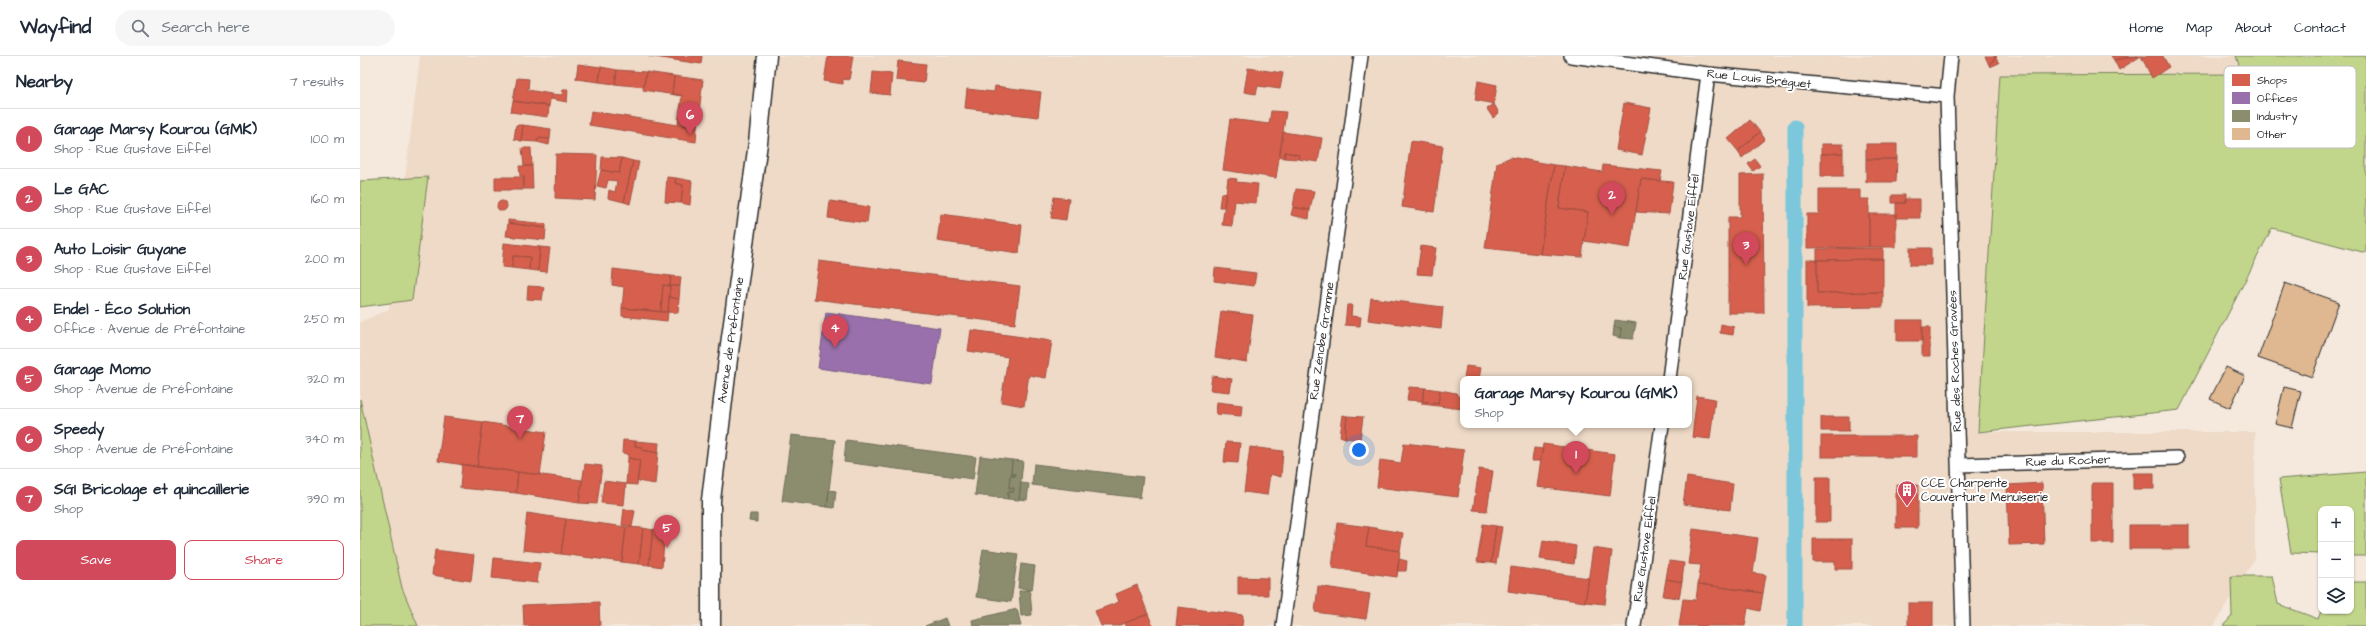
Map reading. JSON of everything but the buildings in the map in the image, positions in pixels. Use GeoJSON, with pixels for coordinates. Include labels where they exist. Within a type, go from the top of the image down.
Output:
{"type":"FeatureCollection","features":[{"type":"Feature","properties":{"kind":"main road","name":"Avenue de Préfontaine"},"geometry":{"type":"LineString","coordinates":[[711,626],[711,500],[729,351],[758,143],[767,56]]}},
{"type":"Feature","properties":{"kind":"street","name":"Rue Zénobe Gramme"},"geometry":{"type":"LineString","coordinates":[[1283,626],[1361,56]]}},
{"type":"Feature","properties":{"kind":"street","name":"Rue Louis Brèguet"},"geometry":{"type":"LineString","coordinates":[[1571,56],[1708,74],[1947,96]]}},
{"type":"Feature","properties":{"kind":"street","name":"Rue des Roches Gravées"},"geometry":{"type":"LineString","coordinates":[[1951,56],[1947,96],[1963,626]]}},
{"type":"Feature","properties":{"kind":"street","name":"Rue Gustave Eiffel"},"geometry":{"type":"LineString","coordinates":[[1669,376],[1708,74]]}},
{"type":"Feature","properties":{"kind":"street","name":"Rue Gustave Eiffel"},"geometry":{"type":"LineString","coordinates":[[1634,626],[1662,428]]}},
{"type":"Feature","properties":{"kind":"street","name":"Rue du Rocher"},"geometry":{"type":"LineString","coordinates":[[1958,465],[2177,458]]}},
{"type":"Feature","properties":{"kind":"shaded area"},"geometry":{"type":"Polygon","coordinates":[[[420,56],[2236,56],[2239,66],[2224,66],[2224,74],[2000,75],[1978,432],[2255,432],[2255,558],[2214,626],[360,626],[360,322],[389,309],[420,56]]]}},
{"type":"Feature","properties":{"kind":"green space"},"geometry":{"type":"Polygon","coordinates":[[[2236,56],[2366,56],[2366,253],[2272,228],[2179,410],[1978,432],[2000,75],[2224,74],[2224,148],[2356,148],[2356,66],[2239,66],[2236,56]]]}},
{"type":"Feature","properties":{"kind":"green space"},"geometry":{"type":"Polygon","coordinates":[[[428,177],[412,300],[360,307],[360,181],[428,177]]]}},
{"type":"Feature","properties":{"kind":"green space"},"geometry":{"type":"Polygon","coordinates":[[[360,399],[402,588],[418,626],[360,626],[360,399]]]}},
{"type":"Feature","properties":{"kind":"green space"},"geometry":{"type":"Polygon","coordinates":[[[2366,472],[2366,556],[2354,556],[2354,506],[2318,506],[2318,554],[2291,553],[2279,479],[2366,472]]]}},
{"type":"Feature","properties":{"kind":"green space"},"geometry":{"type":"Polygon","coordinates":[[[2231,576],[2272,576],[2278,604],[2318,619],[2320,614],[2354,614],[2354,582],[2366,582],[2366,626],[2223,626],[2232,616],[2231,576]]]}},
{"type":"Feature","properties":{"kind":"waterway"},"geometry":{"type":"LineString","coordinates":[[1795,127],[1795,626]]}},
{"type":"Feature","properties":{"kind":"place","name":"Speedy"},"geometry":{"type":"Point","coordinates":[690,135]}},
{"type":"Feature","properties":{"kind":"place","name":"Le GAC"},"geometry":{"type":"Point","coordinates":[1612,215]}},
{"type":"Feature","properties":{"kind":"place","name":"Auto Loisir Guyane"},"geometry":{"type":"Point","coordinates":[1746,265]}},
{"type":"Feature","properties":{"kind":"place","name":"Endel - Éco Solution"},"geometry":{"type":"Point","coordinates":[835,348]}},
{"type":"Feature","properties":{"kind":"place","name":"SGI Bricolage et quincaillerie"},"geometry":{"type":"Point","coordinates":[520,439]}},
{"type":"Feature","properties":{"kind":"place","name":"Garage Marsy Kourou (GMK)"},"geometry":{"type":"Point","coordinates":[1576,474]}},
{"type":"Feature","properties":{"kind":"place","name":"CCE Charpente Couverture Menuiserie"},"geometry":{"type":"Point","coordinates":[1907,507]}},
{"type":"Feature","properties":{"kind":"place","name":"Garage Momo"},"geometry":{"type":"Point","coordinates":[667,548]}}]}
